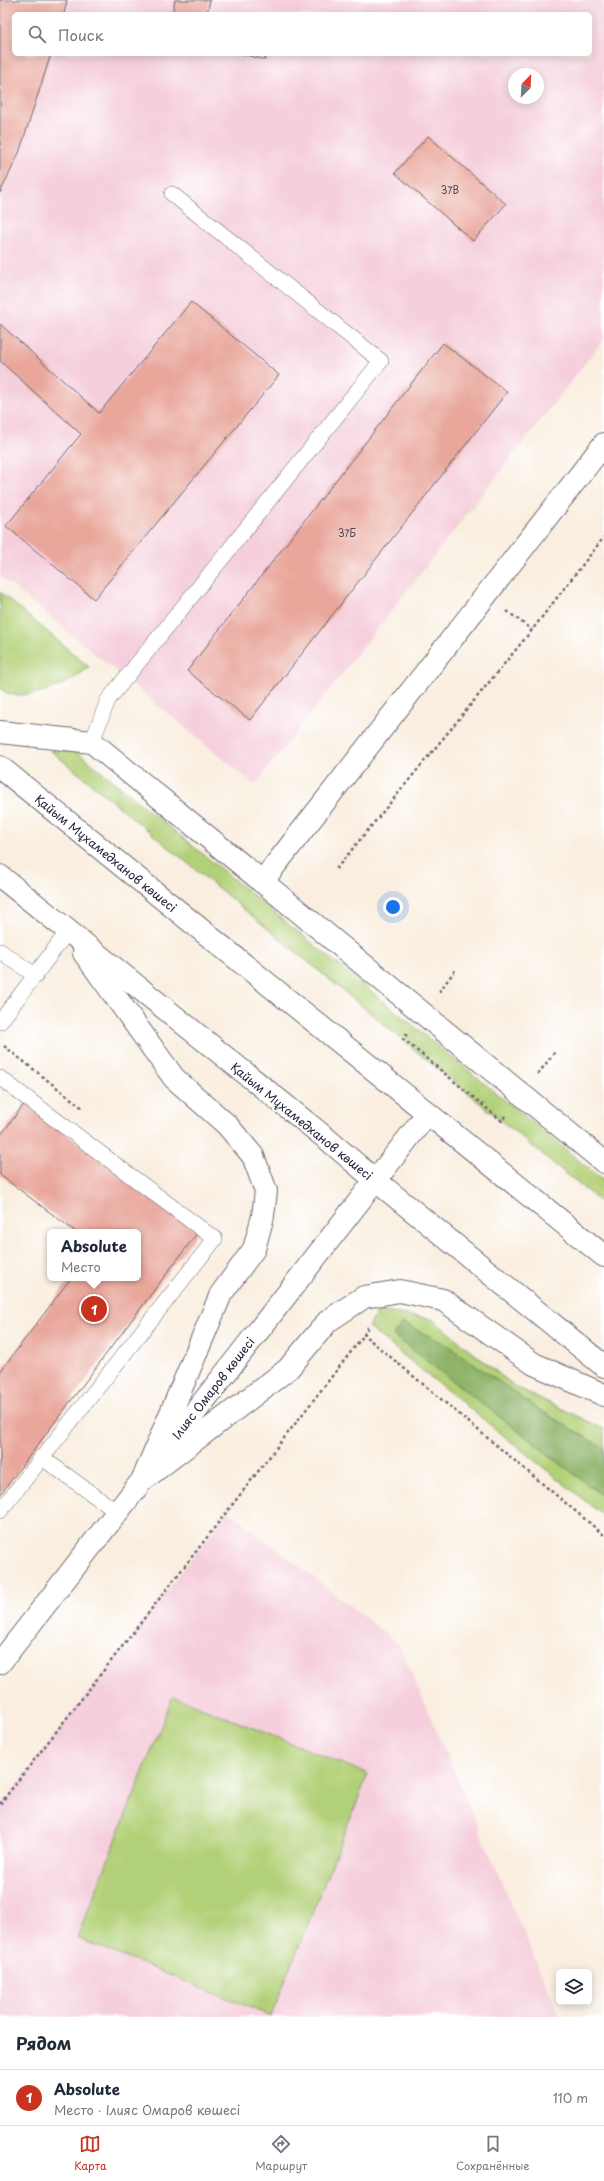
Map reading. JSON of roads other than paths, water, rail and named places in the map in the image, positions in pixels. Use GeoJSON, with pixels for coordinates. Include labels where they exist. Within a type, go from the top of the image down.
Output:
{"type":"FeatureCollection","features":[{"type":"Feature","properties":{"kind":"main road"},"geometry":{"type":"LineString","coordinates":[[262,882],[604,444]]}},
{"type":"Feature","properties":{"kind":"main road"},"geometry":{"type":"LineString","coordinates":[[0,732],[92,742],[604,1162]]}},
{"type":"Feature","properties":{"kind":"main road","name":"Қайым Мұхамедханов көшесі"},"geometry":{"type":"LineString","coordinates":[[0,768],[377,1071],[427,1114],[604,1256]]}},
{"type":"Feature","properties":{"kind":"main road","name":"Қайым Мұхамедханов көшесі"},"geometry":{"type":"LineString","coordinates":[[0,876],[327,1139],[375,1180],[604,1366]]}},
{"type":"Feature","properties":{"kind":"main road"},"geometry":{"type":"LineString","coordinates":[[68,931],[174,1078],[227,1125],[253,1156],[266,1191],[263,1216],[254,1249],[221,1294],[143,1479]]}},
{"type":"Feature","properties":{"kind":"main road","name":"Ілияс Омаров көшесі"},"geometry":{"type":"LineString","coordinates":[[0,1663],[427,1114]]}},
{"type":"Feature","properties":{"kind":"main road"},"geometry":{"type":"LineString","coordinates":[[143,1479],[288,1369],[328,1321],[364,1297],[400,1291],[443,1300],[534,1364],[604,1395]]}},
{"type":"Feature","properties":{"kind":"lane"},"geometry":{"type":"LineString","coordinates":[[92,742],[108,700],[381,361],[172,194]]}},
{"type":"Feature","properties":{"kind":"lane"},"geometry":{"type":"LineString","coordinates":[[0,1022],[36,976],[68,931]]}},
{"type":"Feature","properties":{"kind":"lane"},"geometry":{"type":"LineString","coordinates":[[0,951],[36,976]]}},
{"type":"Feature","properties":{"kind":"lane"},"geometry":{"type":"LineString","coordinates":[[0,1078],[215,1239],[41,1457],[0,1511]]}},
{"type":"Feature","properties":{"kind":"lane"},"geometry":{"type":"LineString","coordinates":[[41,1457],[117,1512]]}},
{"type":"Feature","properties":{"kind":"place","name":"Absolute"},"geometry":{"type":"Point","coordinates":[94,1309]}}]}
